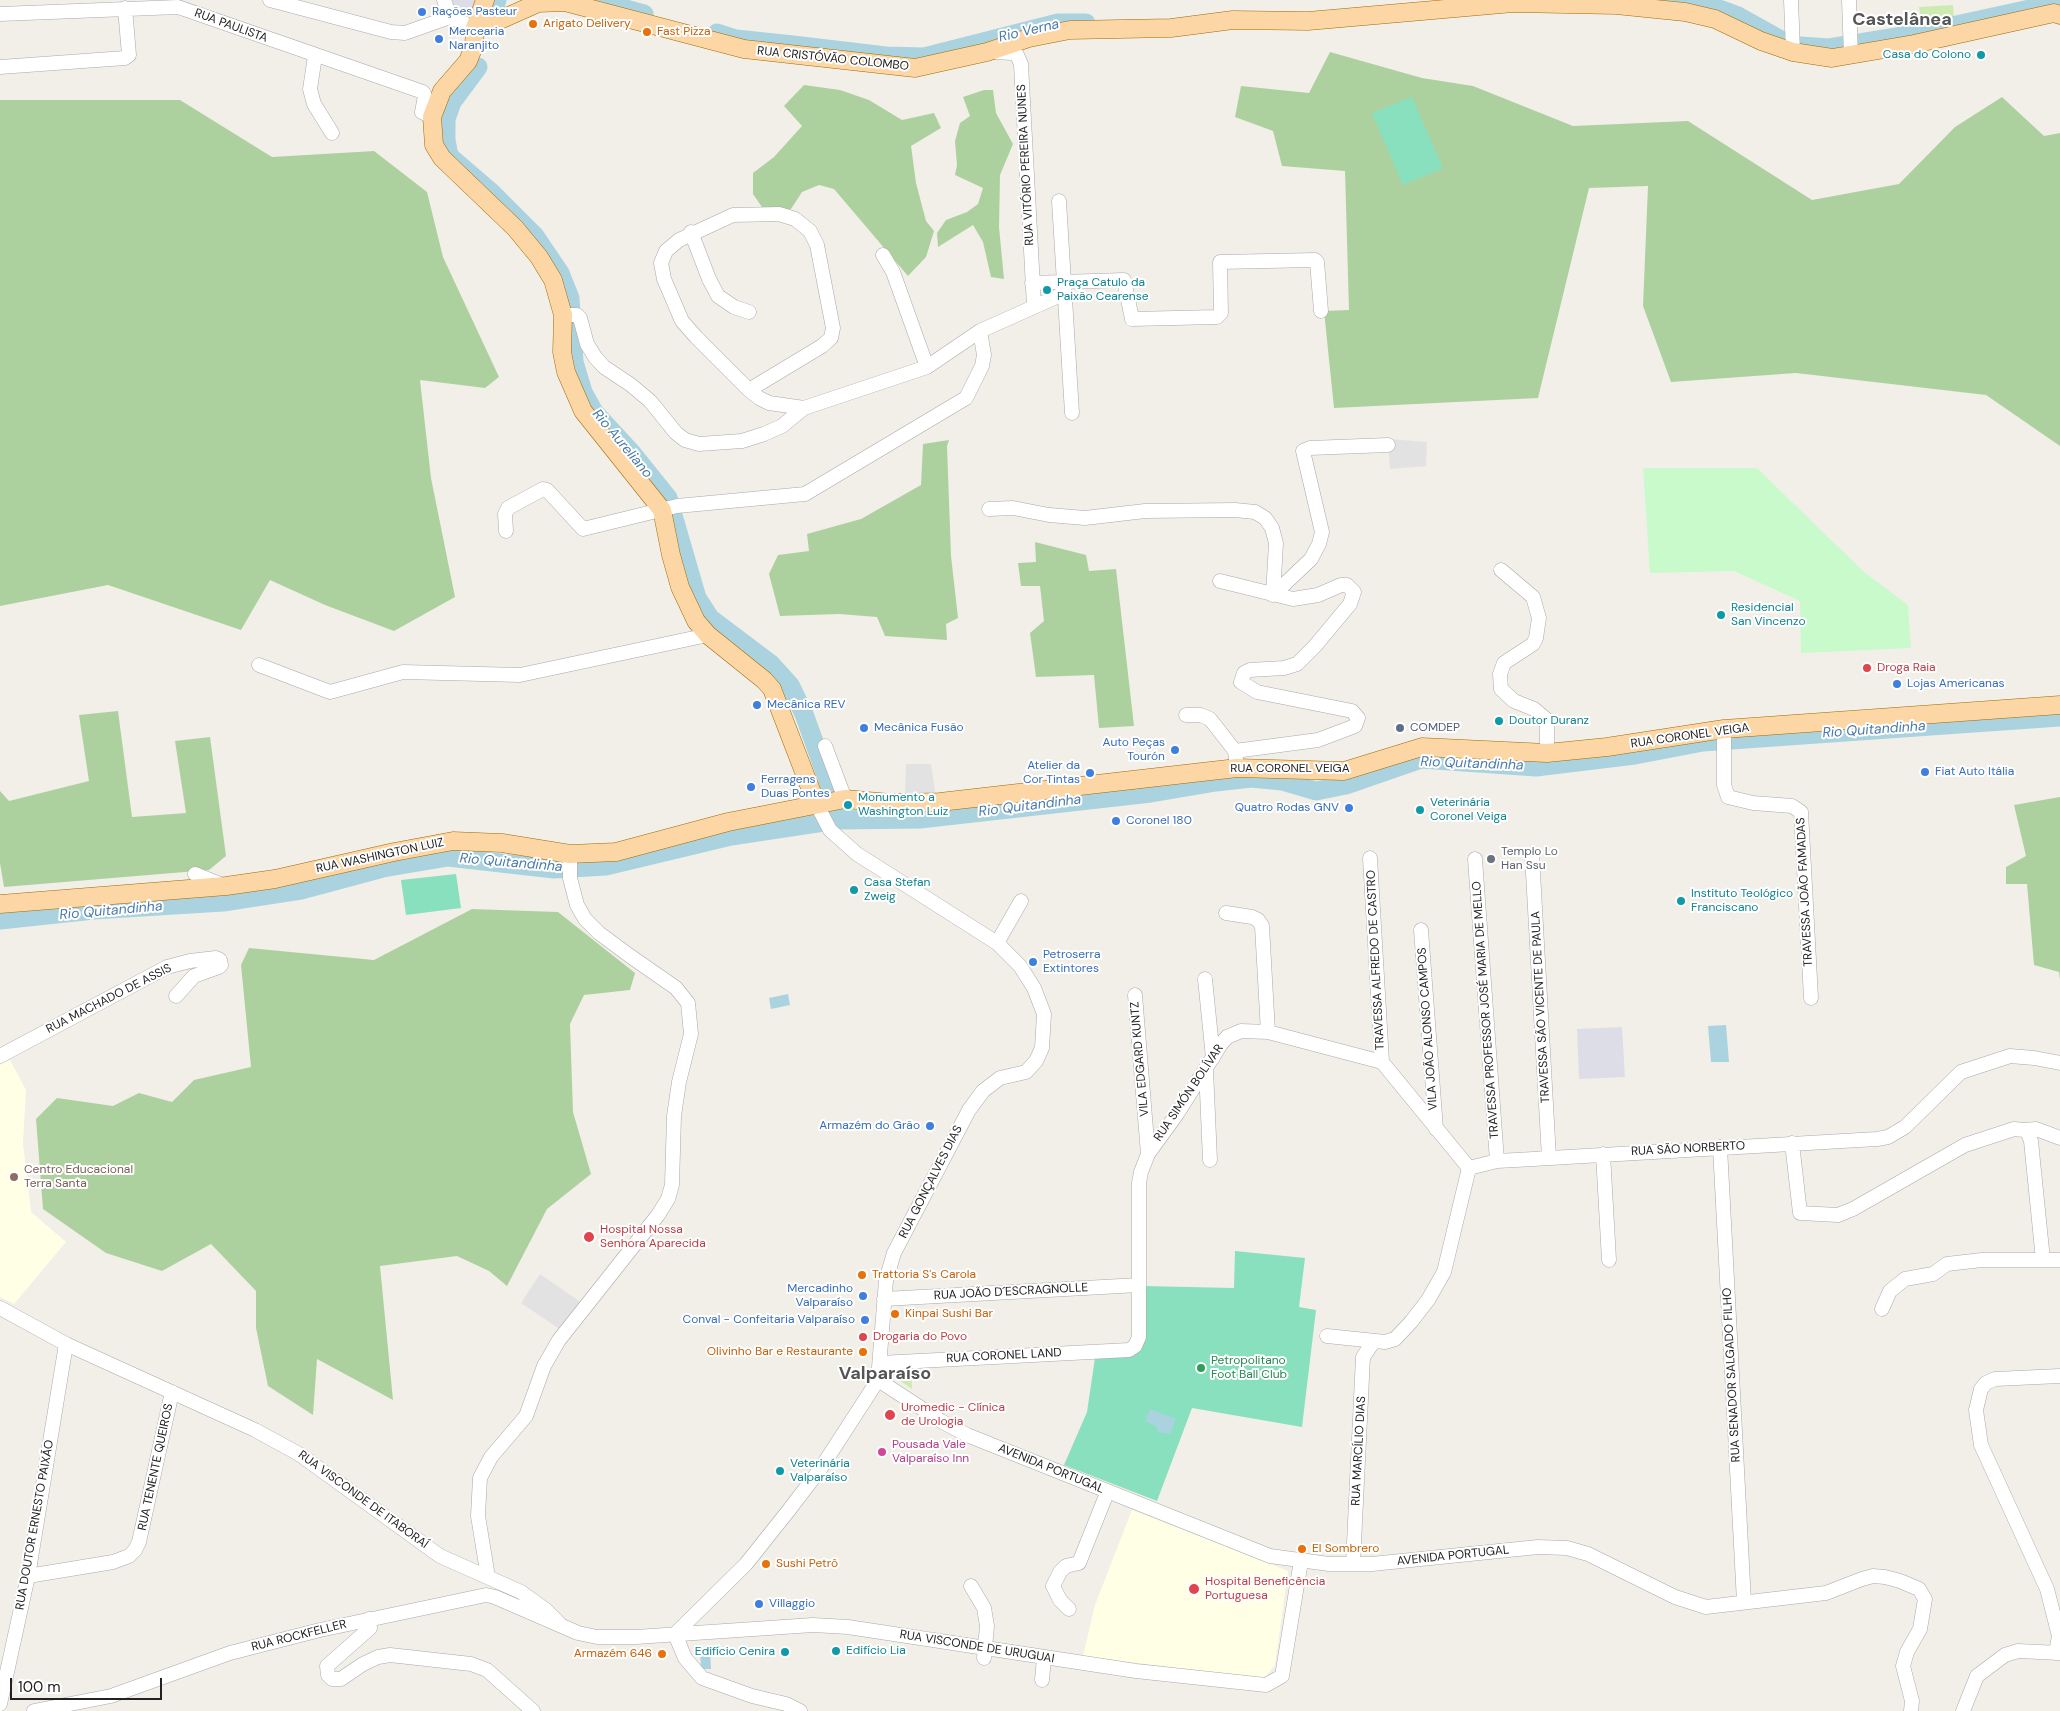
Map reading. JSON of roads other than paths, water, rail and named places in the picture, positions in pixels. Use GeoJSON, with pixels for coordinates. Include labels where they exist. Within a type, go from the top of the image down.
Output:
{"type":"FeatureCollection","features":[{"type":"Feature","properties":{"kind":"main road"},"geometry":{"type":"LineString","coordinates":[[485,0],[475,28],[474,46],[468,62],[442,91],[432,116],[434,145],[442,158],[516,228],[539,257],[553,280],[570,315],[562,352],[566,372],[583,411],[669,508],[671,555],[680,586],[696,621],[708,635],[764,680],[772,689],[816,803]]}},
{"type":"Feature","properties":{"kind":"main road","name":"RUA CRISTÓVÃO COLOMBO"},"geometry":{"type":"LineString","coordinates":[[475,28],[484,27],[538,3],[550,1],[585,7],[744,49],[915,68],[987,52],[1029,38],[1070,30],[1171,28],[1233,20],[1308,21],[1419,10],[1542,2],[1616,5],[1701,14],[1761,41],[1793,52],[1832,58],[1851,56],[2058,13]]}},
{"type":"Feature","properties":{"kind":"main road","name":"RUA CORONEL VEIGA"},"geometry":{"type":"LineString","coordinates":[[816,803],[845,799],[890,803],[940,802],[1236,759],[1344,771],[1422,747],[1547,754],[1724,729],[2060,705]]}},
{"type":"Feature","properties":{"kind":"main road","name":"RUA WASHINGTON LUIZ"},"geometry":{"type":"LineString","coordinates":[[0,904],[226,886],[275,879],[394,852],[453,841],[494,842],[570,854],[616,852],[728,822],[816,803]]}},
{"type":"Feature","properties":{"kind":"street"},"geometry":{"type":"LineString","coordinates":[[270,0],[391,32],[405,33],[450,16]]}},
{"type":"Feature","properties":{"kind":"street"},"geometry":{"type":"LineString","coordinates":[[444,0],[450,16],[475,28]]}},
{"type":"Feature","properties":{"kind":"street"},"geometry":{"type":"LineString","coordinates":[[1792,3],[1793,52]]}},
{"type":"Feature","properties":{"kind":"street"},"geometry":{"type":"LineString","coordinates":[[1849,3],[1851,56]]}},
{"type":"Feature","properties":{"kind":"street","name":"RUA PAULISTA"},"geometry":{"type":"LineString","coordinates":[[0,14],[178,7],[422,92],[425,96],[422,112],[432,116]]}},
{"type":"Feature","properties":{"kind":"street"},"geometry":{"type":"LineString","coordinates":[[0,67],[125,58],[128,55],[125,8]]}},
{"type":"Feature","properties":{"kind":"street","name":"RUA VITÓRIO PEREIRA NUNES"},"geometry":{"type":"LineString","coordinates":[[987,52],[1012,52],[1017,55],[1021,64],[1034,306]]}},
{"type":"Feature","properties":{"kind":"street"},"geometry":{"type":"LineString","coordinates":[[315,56],[310,88],[314,104],[332,133]]}},
{"type":"Feature","properties":{"kind":"street"},"geometry":{"type":"LineString","coordinates":[[1059,201],[1072,413]]}},
{"type":"Feature","properties":{"kind":"street"},"geometry":{"type":"LineString","coordinates":[[749,390],[830,338],[833,321],[817,245],[810,231],[796,219],[779,214],[733,215],[692,232],[666,251],[661,263],[664,280],[682,321],[749,390],[769,402],[804,408]]}},
{"type":"Feature","properties":{"kind":"street"},"geometry":{"type":"LineString","coordinates":[[692,232],[709,279],[718,296],[734,307],[749,312]]}},
{"type":"Feature","properties":{"kind":"street"},"geometry":{"type":"LineString","coordinates":[[883,255],[893,272],[927,367]]}},
{"type":"Feature","properties":{"kind":"street"},"geometry":{"type":"LineString","coordinates":[[1032,283],[1063,288],[1124,280],[1130,317],[1135,320],[1217,317],[1221,313],[1220,262],[1315,260],[1317,262],[1321,311]]}},
{"type":"Feature","properties":{"kind":"street"},"geometry":{"type":"LineString","coordinates":[[570,315],[580,318],[587,344],[604,367],[650,401],[676,433],[685,440],[699,444],[753,438],[782,426],[804,408],[927,367],[980,331],[1034,306],[1063,288]]}},
{"type":"Feature","properties":{"kind":"street"},"geometry":{"type":"LineString","coordinates":[[506,531],[505,514],[508,508],[543,489],[547,490],[583,529],[669,508],[798,496],[821,487],[966,398],[982,366],[984,355],[980,331]]}},
{"type":"Feature","properties":{"kind":"street"},"geometry":{"type":"LineString","coordinates":[[1273,596],[1311,558],[1319,544],[1322,532],[1304,452],[1310,448],[1388,445]]}},
{"type":"Feature","properties":{"kind":"street"},"geometry":{"type":"LineString","coordinates":[[989,509],[1013,508],[1049,515],[1085,518],[1145,511],[1235,510],[1255,512],[1265,518],[1272,528],[1276,543],[1273,596]]}},
{"type":"Feature","properties":{"kind":"street"},"geometry":{"type":"LineString","coordinates":[[1501,570],[1533,597],[1539,618],[1536,638],[1532,644],[1504,663],[1500,674],[1501,689],[1514,701],[1534,709],[1547,720],[1547,754]]}},
{"type":"Feature","properties":{"kind":"street"},"geometry":{"type":"LineString","coordinates":[[1186,715],[1201,715],[1210,719],[1236,759],[1318,740],[1350,728],[1357,722],[1358,718],[1352,711],[1257,692],[1241,682],[1244,673],[1250,670],[1284,668],[1297,664],[1315,646],[1350,604],[1354,592],[1347,585],[1341,585],[1318,595],[1293,599],[1273,596],[1220,581]]}},
{"type":"Feature","properties":{"kind":"street"},"geometry":{"type":"LineString","coordinates":[[259,665],[307,681],[330,692],[403,672],[520,675],[708,635]]}},
{"type":"Feature","properties":{"kind":"street","name":"TRAVESSA JOÃO FAMADAS"},"geometry":{"type":"LineString","coordinates":[[1724,729],[1724,785],[1728,797],[1753,803],[1792,806],[1800,812],[1811,998]]}},
{"type":"Feature","properties":{"kind":"street"},"geometry":{"type":"LineString","coordinates":[[825,746],[845,799]]}},
{"type":"Feature","properties":{"kind":"street","name":"RUA GONÇALVES DIAS"},"geometry":{"type":"LineString","coordinates":[[675,1634],[746,1564],[821,1468],[878,1380],[886,1280],[894,1253],[969,1110],[983,1091],[1000,1078],[1026,1072],[1036,1062],[1042,1048],[1044,1014],[1034,988],[1020,966],[997,943],[876,868],[842,842],[830,830],[816,803]]}},
{"type":"Feature","properties":{"kind":"street"},"geometry":{"type":"LineString","coordinates":[[488,1577],[478,1516],[480,1478],[491,1457],[526,1416],[544,1366],[559,1340],[658,1215],[668,1199],[672,1185],[674,1116],[679,1082],[691,1034],[688,1003],[676,988],[599,933],[585,919],[577,906],[570,878],[570,854]]}},
{"type":"Feature","properties":{"kind":"street","name":"TRAVESSA SÃO VICENTE DE PAULA"},"geometry":{"type":"LineString","coordinates":[[1532,855],[1549,1158]]}},
{"type":"Feature","properties":{"kind":"street","name":"TRAVESSA ALFREDO DE CASTRO"},"geometry":{"type":"LineString","coordinates":[[1370,858],[1382,1062]]}},
{"type":"Feature","properties":{"kind":"street","name":"TRAVESSA PROFESSOR JOSÉ MARIA DE MELLO"},"geometry":{"type":"LineString","coordinates":[[1475,859],[1497,1161]]}},
{"type":"Feature","properties":{"kind":"street"},"geometry":{"type":"LineString","coordinates":[[195,874],[226,886]]}},
{"type":"Feature","properties":{"kind":"street"},"geometry":{"type":"LineString","coordinates":[[997,943],[1021,901]]}},
{"type":"Feature","properties":{"kind":"street"},"geometry":{"type":"LineString","coordinates":[[1226,913],[1252,917],[1258,920],[1262,926],[1268,1032]]}},
{"type":"Feature","properties":{"kind":"street","name":"VILA JOÃO ALONSO CAMPOS"},"geometry":{"type":"LineString","coordinates":[[1421,930],[1436,1129]]}},
{"type":"Feature","properties":{"kind":"street","name":"RUA MACHADO DE ASSIS"},"geometry":{"type":"LineString","coordinates":[[0,1056],[167,967],[190,961],[216,958],[220,960],[221,965],[219,967],[194,976],[176,996]]}},
{"type":"Feature","properties":{"kind":"street"},"geometry":{"type":"LineString","coordinates":[[1205,980],[1209,1063],[1210,1160]]}},
{"type":"Feature","properties":{"kind":"street","name":"VILA EDGARD KUNTZ"},"geometry":{"type":"LineString","coordinates":[[1135,995],[1148,1154]]}},
{"type":"Feature","properties":{"kind":"street","name":"RUA SIMÓN BOLÍVAR"},"geometry":{"type":"LineString","coordinates":[[1129,1350],[1136,1346],[1139,1337],[1139,1183],[1148,1154],[1221,1044],[1234,1033],[1249,1030],[1268,1032],[1382,1062]]}},
{"type":"Feature","properties":{"kind":"street","name":"RUA SÃO NORBERTO"},"geometry":{"type":"LineString","coordinates":[[1468,1168],[1497,1161],[1877,1139],[1888,1137],[1905,1126],[1960,1072],[2010,1056],[2060,1063]]}},
{"type":"Feature","properties":{"kind":"street"},"geometry":{"type":"LineString","coordinates":[[1327,1336],[1385,1342],[1395,1339],[1416,1316],[1438,1284],[1448,1257],[1468,1168],[1382,1062]]}},
{"type":"Feature","properties":{"kind":"street"},"geometry":{"type":"LineString","coordinates":[[1792,1143],[1800,1213],[1838,1215],[1853,1209],[1966,1145],[2014,1130],[2036,1129],[2060,1138]]}},
{"type":"Feature","properties":{"kind":"street"},"geometry":{"type":"LineString","coordinates":[[2024,1130],[2032,1141],[2042,1260]]}},
{"type":"Feature","properties":{"kind":"street","name":"RUA SENADOR SALGADO FILHO"},"geometry":{"type":"LineString","coordinates":[[1720,1148],[1744,1602]]}},
{"type":"Feature","properties":{"kind":"street"},"geometry":{"type":"LineString","coordinates":[[1603,1154],[1609,1260]]}},
{"type":"Feature","properties":{"kind":"street"},"geometry":{"type":"LineString","coordinates":[[1882,1309],[1890,1291],[1905,1279],[1932,1274],[1947,1264],[1982,1260],[2060,1260]]}},
{"type":"Feature","properties":{"kind":"street","name":"RUA JOÃO D´ESCRAGNOLLE"},"geometry":{"type":"LineString","coordinates":[[884,1299],[1138,1285]]}},
{"type":"Feature","properties":{"kind":"street","name":"RUA VISCONDE DE ITABORAÍ"},"geometry":{"type":"LineString","coordinates":[[0,1308],[66,1344],[255,1430],[300,1454],[440,1556],[508,1586],[534,1601],[563,1627],[588,1635],[618,1638],[675,1634]]}},
{"type":"Feature","properties":{"kind":"street","name":"RUA MARCÍLIO DIAS"},"geometry":{"type":"LineString","coordinates":[[1353,1564],[1363,1358],[1374,1341]]}},
{"type":"Feature","properties":{"kind":"street","name":"RUA DOUTOR ERNESTO PAIXÃO"},"geometry":{"type":"LineString","coordinates":[[0,1704],[28,1576],[66,1344]]}},
{"type":"Feature","properties":{"kind":"street","name":"RUA CORONEL LAND"},"geometry":{"type":"LineString","coordinates":[[880,1363],[1129,1350]]}},
{"type":"Feature","properties":{"kind":"street"},"geometry":{"type":"LineString","coordinates":[[1963,1711],[1977,1676],[2005,1655],[2018,1651],[2058,1653],[2059,1636],[2047,1589],[1981,1445],[1976,1410],[1982,1389],[1986,1383],[1995,1379],[2060,1376]]}},
{"type":"Feature","properties":{"kind":"street","name":"AVENIDA PORTUGAL"},"geometry":{"type":"LineString","coordinates":[[878,1380],[941,1421],[967,1435],[1107,1493],[1270,1556],[1301,1561],[1353,1564],[1405,1561],[1538,1546],[1567,1548],[1588,1554],[1675,1597],[1706,1607],[1826,1593],[1873,1576],[1885,1577],[1919,1589],[1925,1599],[1925,1609],[1920,1628],[1907,1652],[1903,1666],[1912,1701],[1911,1711]]}},
{"type":"Feature","properties":{"kind":"street","name":"RUA TENENTE QUEIROS"},"geometry":{"type":"LineString","coordinates":[[28,1576],[113,1562],[129,1556],[135,1550],[140,1542],[172,1392]]}},
{"type":"Feature","properties":{"kind":"street"},"geometry":{"type":"LineString","coordinates":[[1069,1609],[1060,1600],[1053,1586],[1060,1572],[1066,1566],[1079,1564],[1107,1493]]}},
{"type":"Feature","properties":{"kind":"street","name":"RUA VISCONDE DE URUGUAI"},"geometry":{"type":"LineString","coordinates":[[675,1634],[830,1626],[872,1629],[985,1654],[1044,1658],[1229,1683],[1266,1685],[1278,1680],[1282,1676],[1301,1561]]}},
{"type":"Feature","properties":{"kind":"street"},"geometry":{"type":"LineString","coordinates":[[971,1586],[984,1608],[987,1626],[985,1654]]}},
{"type":"Feature","properties":{"kind":"street","name":"RUA ROCKFELLER"},"geometry":{"type":"LineString","coordinates":[[34,1711],[111,1696],[230,1653],[369,1619],[486,1596],[495,1597],[563,1627]]}},
{"type":"Feature","properties":{"kind":"street"},"geometry":{"type":"LineString","coordinates":[[369,1619],[370,1628],[327,1666],[328,1675],[332,1679],[341,1679],[363,1664],[390,1655],[471,1664],[487,1670],[533,1711]]}},
{"type":"Feature","properties":{"kind":"street"},"geometry":{"type":"LineString","coordinates":[[675,1634],[685,1658],[702,1678],[752,1696],[786,1704],[800,1711]]}},
{"type":"Feature","properties":{"kind":"street"},"geometry":{"type":"LineString","coordinates":[[1042,1680],[1044,1658]]}},
{"type":"Feature","properties":{"kind":"water"},"geometry":{"type":"Polygon","coordinates":[[[788,994],[790,1005],[771,1009],[769,998],[788,994]]]}},
{"type":"Feature","properties":{"kind":"water"},"geometry":{"type":"Polygon","coordinates":[[[1726,1025],[1729,1062],[1711,1062],[1708,1026],[1726,1025]]]}},
{"type":"Feature","properties":{"kind":"water"},"geometry":{"type":"Polygon","coordinates":[[[1150,1409],[1176,1419],[1170,1434],[1158,1432],[1156,1426],[1145,1421],[1150,1409]]]}},
{"type":"Feature","properties":{"kind":"water"},"geometry":{"type":"Polygon","coordinates":[[[700,1651],[710,1651],[711,1669],[701,1669],[700,1651]]]}},
{"type":"Feature","properties":{"kind":"waterway","name":"Rio Aureliano"},"geometry":{"type":"LineString","coordinates":[[493,12],[497,0]]}},
{"type":"Feature","properties":{"kind":"waterway","name":"Rio Verna"},"geometry":{"type":"LineString","coordinates":[[593,0],[644,14]]}},
{"type":"Feature","properties":{"kind":"waterway","name":"Rio Verna"},"geometry":{"type":"LineString","coordinates":[[1651,0],[1711,6],[1738,16],[1781,40],[1800,46],[1829,48],[1915,34],[2039,7],[2060,0]]}},
{"type":"Feature","properties":{"kind":"waterway","name":"Rio Verna"},"geometry":{"type":"LineString","coordinates":[[717,33],[736,39],[886,56],[924,57],[1058,23],[1086,23]]}},
{"type":"Feature","properties":{"kind":"waterway","name":"Rio Aureliano"},"geometry":{"type":"LineString","coordinates":[[478,67],[452,102],[446,119],[446,140],[449,156],[492,193],[535,236],[560,273],[570,298],[574,362],[583,392],[594,412],[631,452],[668,498],[697,598],[710,618],[771,664],[790,685],[804,714],[841,817]]}},
{"type":"Feature","properties":{"kind":"waterway","name":"Rio Quitandinha"},"geometry":{"type":"LineString","coordinates":[[0,920],[94,910],[223,902],[301,890],[383,868],[448,857],[554,869],[606,866],[731,836],[837,820],[920,819],[1151,793],[1251,778],[1282,781],[1316,791],[1346,785],[1421,759],[1536,767],[1635,755],[1703,742],[2060,717]]}},
{"type":"Feature","properties":{"kind":"place","name":"Rações Pasteur"},"geometry":{"type":"Point","coordinates":[422,12]}},
{"type":"Feature","properties":{"kind":"place","name":"Arigato Delivery"},"geometry":{"type":"Point","coordinates":[533,24]}},
{"type":"Feature","properties":{"kind":"place","name":"Fast Pizza"},"geometry":{"type":"Point","coordinates":[647,32]}},
{"type":"Feature","properties":{"kind":"place","name":"Mercearia Naranjito"},"geometry":{"type":"Point","coordinates":[439,39]}},
{"type":"Feature","properties":{"kind":"place","name":"Casa do Colono"},"geometry":{"type":"Point","coordinates":[1981,55]}},
{"type":"Feature","properties":{"kind":"place","name":"Praça Catulo da Paixão Cearense"},"geometry":{"type":"Point","coordinates":[1047,290]}},
{"type":"Feature","properties":{"kind":"place","name":"Residencial San Vincenzo"},"geometry":{"type":"Point","coordinates":[1721,615]}},
{"type":"Feature","properties":{"kind":"place","name":"Droga Raia"},"geometry":{"type":"Point","coordinates":[1867,668]}},
{"type":"Feature","properties":{"kind":"place","name":"Lojas Americanas"},"geometry":{"type":"Point","coordinates":[1897,684]}},
{"type":"Feature","properties":{"kind":"place","name":"Mecânica REV"},"geometry":{"type":"Point","coordinates":[757,705]}},
{"type":"Feature","properties":{"kind":"place","name":"Doutor Duranz"},"geometry":{"type":"Point","coordinates":[1499,721]}},
{"type":"Feature","properties":{"kind":"place","name":"Mecânica Fusão"},"geometry":{"type":"Point","coordinates":[864,728]}},
{"type":"Feature","properties":{"kind":"place","name":"COMDEP"},"geometry":{"type":"Point","coordinates":[1400,728]}},
{"type":"Feature","properties":{"kind":"place","name":"Auto Peças Tourón"},"geometry":{"type":"Point","coordinates":[1175,750]}},
{"type":"Feature","properties":{"kind":"place","name":"Fiat Auto Itália"},"geometry":{"type":"Point","coordinates":[1925,772]}},
{"type":"Feature","properties":{"kind":"place","name":"Atelier da Cor Tintas"},"geometry":{"type":"Point","coordinates":[1090,773]}},
{"type":"Feature","properties":{"kind":"place","name":"Ferragens Duas Pontes"},"geometry":{"type":"Point","coordinates":[751,787]}},
{"type":"Feature","properties":{"kind":"place","name":"Monumento a Washington Luiz"},"geometry":{"type":"Point","coordinates":[848,805]}},
{"type":"Feature","properties":{"kind":"place","name":"Quatro Rodas GNV"},"geometry":{"type":"Point","coordinates":[1349,808]}},
{"type":"Feature","properties":{"kind":"place","name":"Veterinária Coronel Veiga"},"geometry":{"type":"Point","coordinates":[1420,810]}},
{"type":"Feature","properties":{"kind":"place","name":"Coronel 180"},"geometry":{"type":"Point","coordinates":[1116,821]}},
{"type":"Feature","properties":{"kind":"place","name":"Templo Lo Han Ssu"},"geometry":{"type":"Point","coordinates":[1491,859]}},
{"type":"Feature","properties":{"kind":"place","name":"Casa Stefan Zweig"},"geometry":{"type":"Point","coordinates":[854,890]}},
{"type":"Feature","properties":{"kind":"place","name":"Instituto Teológico Franciscano"},"geometry":{"type":"Point","coordinates":[1681,901]}},
{"type":"Feature","properties":{"kind":"place","name":"Petroserra Extintores"},"geometry":{"type":"Point","coordinates":[1033,962]}},
{"type":"Feature","properties":{"kind":"place","name":"Armazém do Grão"},"geometry":{"type":"Point","coordinates":[930,1126]}},
{"type":"Feature","properties":{"kind":"place","name":"Centro Educacional Terra Santa"},"geometry":{"type":"Point","coordinates":[14,1177]}},
{"type":"Feature","properties":{"kind":"place","name":"Hospital Nossa Senhora Aparecida"},"geometry":{"type":"Point","coordinates":[589,1237]}},
{"type":"Feature","properties":{"kind":"place","name":"Trattoria S's Carola"},"geometry":{"type":"Point","coordinates":[862,1275]}},
{"type":"Feature","properties":{"kind":"place","name":"Mercadinho Valparaíso"},"geometry":{"type":"Point","coordinates":[863,1296]}},
{"type":"Feature","properties":{"kind":"place","name":"Kinpai Sushi Bar"},"geometry":{"type":"Point","coordinates":[895,1314]}},
{"type":"Feature","properties":{"kind":"place","name":"Conval - Confeitaria Valparaíso"},"geometry":{"type":"Point","coordinates":[865,1320]}},
{"type":"Feature","properties":{"kind":"place","name":"Drogaria do Povo"},"geometry":{"type":"Point","coordinates":[863,1337]}},
{"type":"Feature","properties":{"kind":"place","name":"Olivinho Bar e Restaurante"},"geometry":{"type":"Point","coordinates":[863,1352]}},
{"type":"Feature","properties":{"kind":"place","name":"Petropolitano Foot Ball Club"},"geometry":{"type":"Point","coordinates":[1201,1368]}},
{"type":"Feature","properties":{"kind":"place","name":"Uromedic - Clínica de Urologia"},"geometry":{"type":"Point","coordinates":[890,1415]}},
{"type":"Feature","properties":{"kind":"place","name":"Pousada Vale Valparaíso Inn"},"geometry":{"type":"Point","coordinates":[882,1452]}},
{"type":"Feature","properties":{"kind":"place","name":"Veterinária Valparaíso"},"geometry":{"type":"Point","coordinates":[780,1471]}},
{"type":"Feature","properties":{"kind":"place","name":"El Sombrero"},"geometry":{"type":"Point","coordinates":[1302,1549]}},
{"type":"Feature","properties":{"kind":"place","name":"Sushi Petrô"},"geometry":{"type":"Point","coordinates":[766,1564]}},
{"type":"Feature","properties":{"kind":"place","name":"Hospital Beneficência Portuguesa"},"geometry":{"type":"Point","coordinates":[1194,1589]}},
{"type":"Feature","properties":{"kind":"place","name":"Villaggio"},"geometry":{"type":"Point","coordinates":[759,1604]}},
{"type":"Feature","properties":{"kind":"place","name":"Edifício Lia"},"geometry":{"type":"Point","coordinates":[836,1651]}},
{"type":"Feature","properties":{"kind":"place","name":"Edifício Cenira"},"geometry":{"type":"Point","coordinates":[785,1652]}},
{"type":"Feature","properties":{"kind":"place","name":"Armazém 646"},"geometry":{"type":"Point","coordinates":[662,1654]}},
{"type":"Feature","properties":{"kind":"district","name":"Castelânea"},"geometry":{"type":"Point","coordinates":[1902,20]}},
{"type":"Feature","properties":{"kind":"district","name":"Valparaíso"},"geometry":{"type":"Point","coordinates":[885,1374]}}]}
